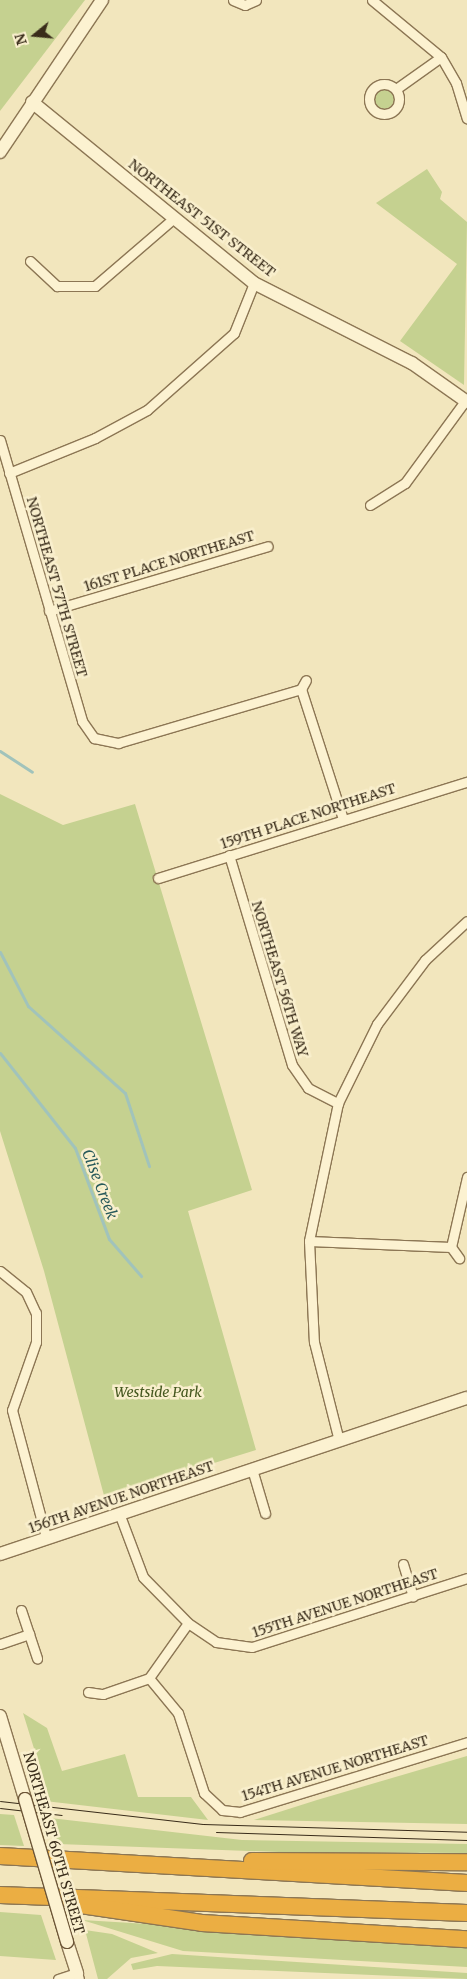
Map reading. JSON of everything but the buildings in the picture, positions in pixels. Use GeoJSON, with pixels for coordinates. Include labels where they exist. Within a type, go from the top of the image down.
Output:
{"type":"FeatureCollection","features":[{"type":"Feature","properties":{"kind":"highway"},"geometry":{"type":"LineString","coordinates":[[0,1856],[467,1883]]}},
{"type":"Feature","properties":{"kind":"highway"},"geometry":{"type":"LineString","coordinates":[[67,1860],[467,1862]]}},
{"type":"Feature","properties":{"kind":"highway"},"geometry":{"type":"LineString","coordinates":[[0,1895],[467,1913]]}},
{"type":"Feature","properties":{"kind":"highway"},"geometry":{"type":"LineString","coordinates":[[25,1896],[202,1923],[467,1940]]}},
{"type":"Feature","properties":{"kind":"street"},"geometry":{"type":"LineString","coordinates":[[0,152],[102,0]]}},
{"type":"Feature","properties":{"kind":"street"},"geometry":{"type":"LineString","coordinates":[[233,0],[245,5],[256,0]]}},
{"type":"Feature","properties":{"kind":"street"},"geometry":{"type":"LineString","coordinates":[[372,0],[441,57],[456,83],[467,118]]}},
{"type":"Feature","properties":{"kind":"street"},"geometry":{"type":"LineString","coordinates":[[396,89],[441,57]]}},
{"type":"Feature","properties":{"kind":"street","name":"NORTHEAST 51ST STREET"},"geometry":{"type":"LineString","coordinates":[[32,102],[254,283],[412,362],[466,402]]}},
{"type":"Feature","properties":{"kind":"street"},"geometry":{"type":"LineString","coordinates":[[30,261],[57,286],[95,286],[174,218]]}},
{"type":"Feature","properties":{"kind":"street"},"geometry":{"type":"LineString","coordinates":[[9,473],[95,438],[147,410],[234,333],[254,283]]}},
{"type":"Feature","properties":{"kind":"street"},"geometry":{"type":"LineString","coordinates":[[370,505],[405,483],[466,402]]}},
{"type":"Feature","properties":{"kind":"street","name":"NORTHEAST 57TH STREET"},"geometry":{"type":"LineString","coordinates":[[0,440],[82,721],[94,738],[118,743],[301,689]]}},
{"type":"Feature","properties":{"kind":"street","name":"161ST PLACE NORTHEAST"},"geometry":{"type":"LineString","coordinates":[[49,611],[268,546]]}},
{"type":"Feature","properties":{"kind":"street"},"geometry":{"type":"LineString","coordinates":[[306,680],[301,689],[343,819]]}},
{"type":"Feature","properties":{"kind":"street","name":"159TH PLACE NORTHEAST"},"geometry":{"type":"LineString","coordinates":[[158,878],[467,782]]}},
{"type":"Feature","properties":{"kind":"street","name":"NORTHEAST 56TH WAY"},"geometry":{"type":"LineString","coordinates":[[229,855],[292,1065],[308,1088],[338,1102]]}},
{"type":"Feature","properties":{"kind":"street"},"geometry":{"type":"LineString","coordinates":[[339,1441],[314,1342],[309,1241],[338,1102],[377,1024],[426,960],[467,921]]}},
{"type":"Feature","properties":{"kind":"street"},"geometry":{"type":"LineString","coordinates":[[459,1258],[451,1246],[467,1177]]}},
{"type":"Feature","properties":{"kind":"street"},"geometry":{"type":"LineString","coordinates":[[309,1241],[451,1246]]}},
{"type":"Feature","properties":{"kind":"street"},"geometry":{"type":"LineString","coordinates":[[0,1271],[26,1292],[36,1313],[36,1342],[12,1410],[46,1537]]}},
{"type":"Feature","properties":{"kind":"street","name":"156TH AVENUE NORTHEAST"},"geometry":{"type":"LineString","coordinates":[[0,1554],[46,1537],[467,1398]]}},
{"type":"Feature","properties":{"kind":"street"},"geometry":{"type":"LineString","coordinates":[[252,1469],[265,1513]]}},
{"type":"Feature","properties":{"kind":"street","name":"155TH AVENUE NORTHEAST"},"geometry":{"type":"LineString","coordinates":[[118,1513],[143,1576],[188,1622],[216,1642],[252,1647],[467,1578]]}},
{"type":"Feature","properties":{"kind":"street"},"geometry":{"type":"LineString","coordinates":[[403,1564],[412,1596]]}},
{"type":"Feature","properties":{"kind":"street"},"geometry":{"type":"LineString","coordinates":[[21,1610],[36,1658]]}},
{"type":"Feature","properties":{"kind":"street"},"geometry":{"type":"LineString","coordinates":[[88,1692],[103,1694],[149,1678],[188,1622]]}},
{"type":"Feature","properties":{"kind":"street"},"geometry":{"type":"LineString","coordinates":[[0,1644],[29,1634]]}},
{"type":"Feature","properties":{"kind":"street","name":"154TH AVENUE NORTHEAST"},"geometry":{"type":"LineString","coordinates":[[149,1678],[178,1714],[211,1804],[240,1812],[467,1742]]}},
{"type":"Feature","properties":{"kind":"street","name":"NORTHEAST 60TH STREET"},"geometry":{"type":"LineString","coordinates":[[0,1716],[78,1976]]}},
{"type":"Feature","properties":{"kind":"street"},"geometry":{"type":"LineString","coordinates":[[58,1979],[78,1976]]}},
{"type":"Feature","properties":{"kind":"green space"},"geometry":{"type":"Polygon","coordinates":[[[0,0],[85,0],[0,111],[0,0]]]}},
{"type":"Feature","properties":{"kind":"green space"},"geometry":{"type":"Polygon","coordinates":[[[384,89],[391,92],[394,99],[391,106],[384,109],[377,106],[374,99],[377,92],[384,89]]]}},
{"type":"Feature","properties":{"kind":"green space"},"geometry":{"type":"Polygon","coordinates":[[[427,169],[442,192],[440,199],[467,222],[464,385],[400,341],[457,264],[376,203],[427,169]]]}},
{"type":"Feature","properties":{"kind":"green space","name":"Westside Park"},"geometry":{"type":"Polygon","coordinates":[[[0,794],[63,825],[135,804],[252,1190],[188,1211],[256,1450],[137,1487],[106,1503],[44,1271],[0,1131],[0,794]]]}},
{"type":"Feature","properties":{"kind":"green space"},"geometry":{"type":"Polygon","coordinates":[[[23,1713],[47,1728],[62,1771],[125,1754],[138,1797],[191,1797],[208,1820],[45,1801],[45,1784],[23,1713]]]}},
{"type":"Feature","properties":{"kind":"green space"},"geometry":{"type":"Polygon","coordinates":[[[467,1756],[467,1824],[254,1820],[317,1800],[467,1756]]]}},
{"type":"Feature","properties":{"kind":"green space"},"geometry":{"type":"Polygon","coordinates":[[[0,1814],[14,1815],[24,1846],[0,1845],[0,1814]]]}},
{"type":"Feature","properties":{"kind":"green space"},"geometry":{"type":"Polygon","coordinates":[[[50,1818],[242,1840],[467,1844],[467,1853],[279,1852],[58,1844],[50,1818]]]}},
{"type":"Feature","properties":{"kind":"green space"},"geometry":{"type":"Polygon","coordinates":[[[0,1912],[41,1915],[56,1960],[0,1956],[0,1912]]]}},
{"type":"Feature","properties":{"kind":"green space"},"geometry":{"type":"Polygon","coordinates":[[[82,1920],[467,1943],[467,1967],[183,1951],[82,1920]]]}},
{"type":"Feature","properties":{"kind":"green space"},"geometry":{"type":"Polygon","coordinates":[[[85,1930],[112,1934],[158,1953],[131,1958],[107,1979],[98,1979],[85,1930]]]}},
{"type":"Feature","properties":{"kind":"green space"},"geometry":{"type":"Polygon","coordinates":[[[172,1954],[467,1973],[467,1979],[157,1966],[133,1970],[131,1964],[172,1954]]]}},
{"type":"Feature","properties":{"kind":"waterway"},"geometry":{"type":"LineString","coordinates":[[0,751],[32,772]]}},
{"type":"Feature","properties":{"kind":"waterway"},"geometry":{"type":"LineString","coordinates":[[0,952],[28,1006],[125,1093],[149,1166]]}},
{"type":"Feature","properties":{"kind":"waterway","name":"Clise Creek"},"geometry":{"type":"LineString","coordinates":[[0,1053],[75,1148],[109,1239],[141,1276]]}},
{"type":"Feature","properties":{"kind":"tram line"},"geometry":{"type":"LineString","coordinates":[[0,1801],[203,1824],[467,1832]]}},
{"type":"Feature","properties":{"kind":"tram line"},"geometry":{"type":"LineString","coordinates":[[0,1808],[62,1815]]}},
{"type":"Feature","properties":{"kind":"tram line"},"geometry":{"type":"LineString","coordinates":[[216,1832],[467,1840]]}}]}
